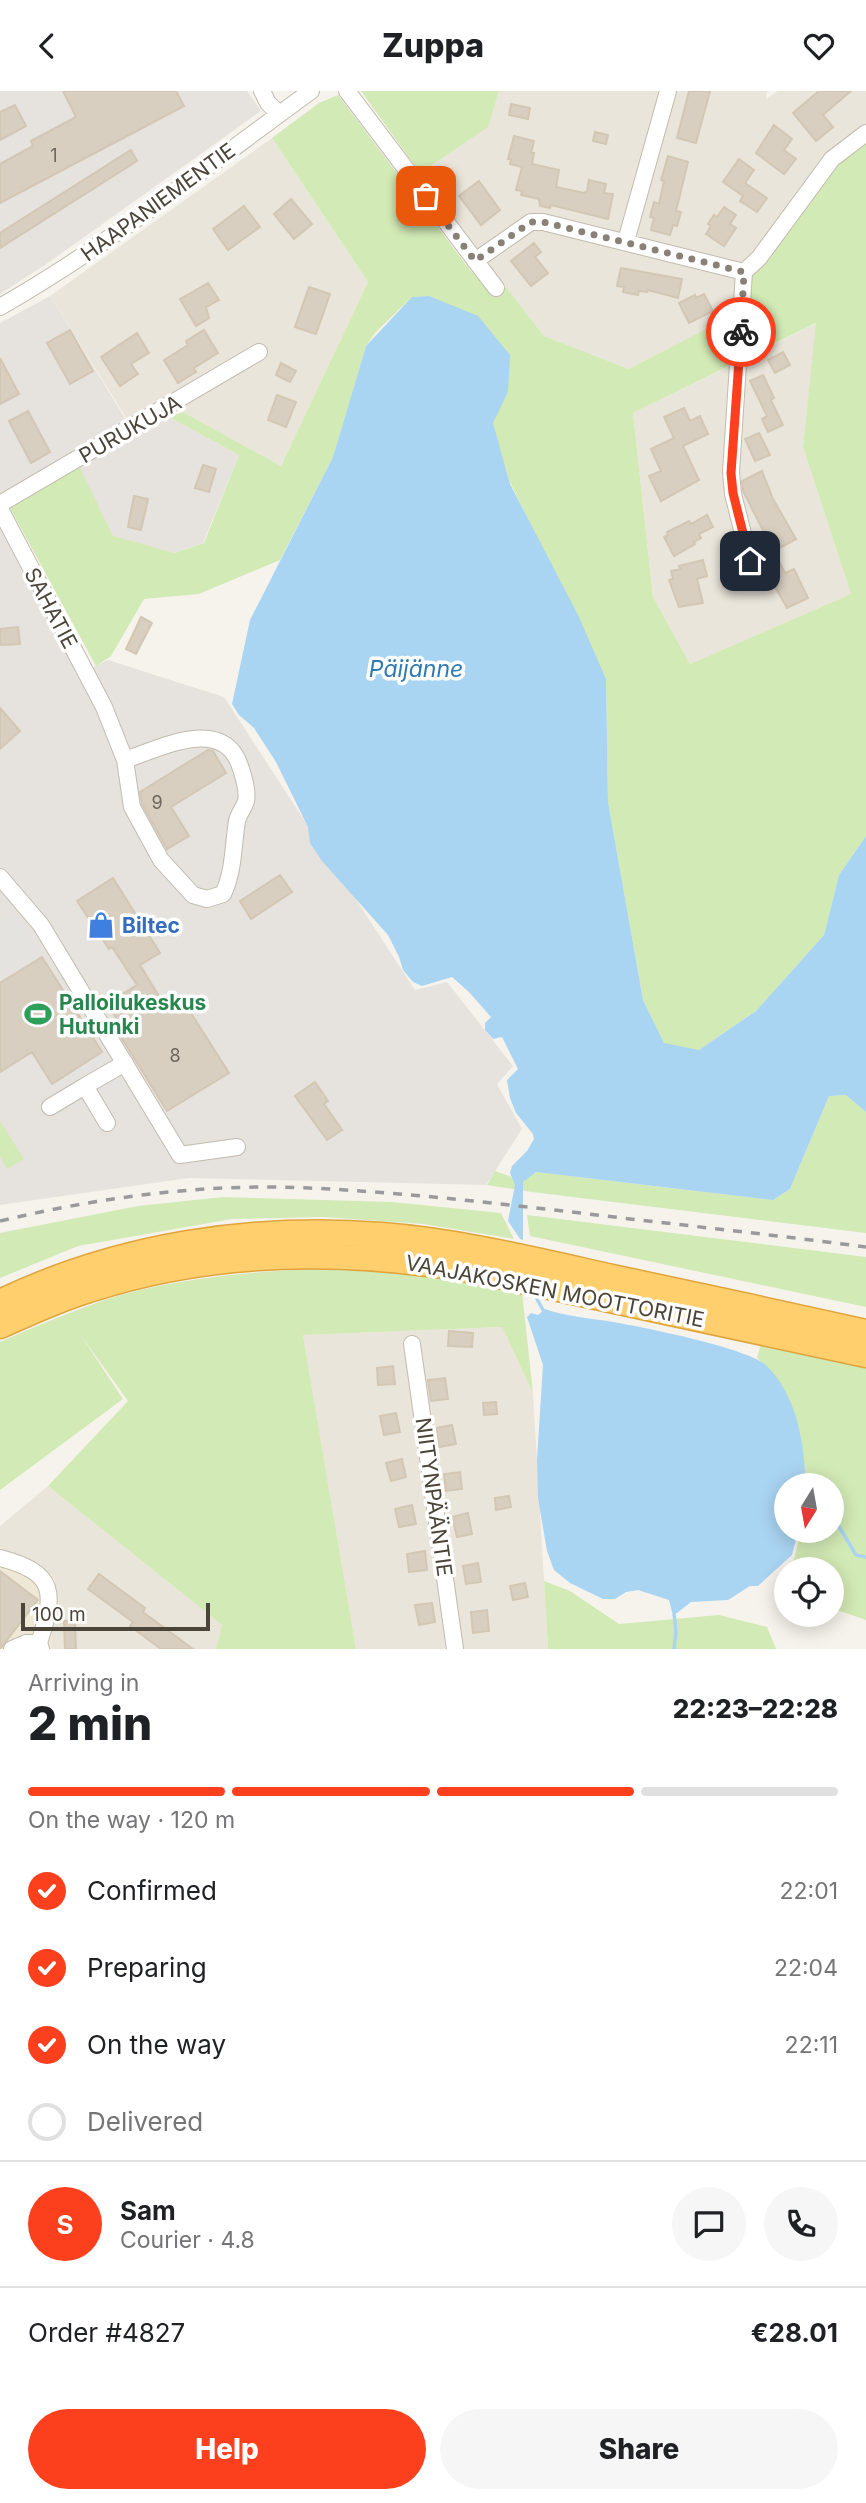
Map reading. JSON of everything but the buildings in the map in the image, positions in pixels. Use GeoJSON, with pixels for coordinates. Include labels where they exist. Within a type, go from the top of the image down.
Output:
{"type":"FeatureCollection","features":[{"type":"Feature","properties":{"kind":"highway","name":"VAAJAKOSKEN MOOTTORITIE"},"geometry":{"type":"LineString","coordinates":[[0,1302],[44,1282],[90,1266],[192,1241],[256,1234],[343,1233],[423,1240],[521,1257],[866,1332]]}},
{"type":"Feature","properties":{"kind":"highway","name":"VAAJAKOSKEN MOOTTORITIE"},"geometry":{"type":"LineString","coordinates":[[0,1326],[88,1290],[188,1265],[262,1258],[341,1255],[416,1261],[475,1271],[866,1355]]}},
{"type":"Feature","properties":{"kind":"street"},"geometry":{"type":"LineString","coordinates":[[262,91],[268,103],[279,114]]}},
{"type":"Feature","properties":{"kind":"street","name":"HAAPANIEMENTIE"},"geometry":{"type":"LineString","coordinates":[[0,306],[100,245],[311,91]]}},
{"type":"Feature","properties":{"kind":"street"},"geometry":{"type":"LineString","coordinates":[[347,91],[496,288]]}},
{"type":"Feature","properties":{"kind":"street"},"geometry":{"type":"LineString","coordinates":[[626,241],[668,91]]}},
{"type":"Feature","properties":{"kind":"street"},"geometry":{"type":"LineString","coordinates":[[750,561],[733,493],[731,473],[744,272],[760,258],[832,159],[866,133]]}},
{"type":"Feature","properties":{"kind":"street"},"geometry":{"type":"LineString","coordinates":[[475,261],[531,222],[543,222],[744,272]]}},
{"type":"Feature","properties":{"kind":"street","name":"PURUKUJA"},"geometry":{"type":"LineString","coordinates":[[0,506],[259,352]]}},
{"type":"Feature","properties":{"kind":"street","name":"SAHATIE"},"geometry":{"type":"LineString","coordinates":[[0,506],[104,707],[125,760],[132,807],[161,860],[193,895],[207,899],[223,894],[230,881],[232,846],[239,815],[246,800],[239,762],[223,743],[206,737],[185,740],[125,760]]}},
{"type":"Feature","properties":{"kind":"street"},"geometry":{"type":"LineString","coordinates":[[0,877],[41,925],[180,1155],[237,1147]]}},
{"type":"Feature","properties":{"kind":"street"},"geometry":{"type":"LineString","coordinates":[[50,1107],[125,1063]]}},
{"type":"Feature","properties":{"kind":"street"},"geometry":{"type":"LineString","coordinates":[[85,1086],[107,1123]]}},
{"type":"Feature","properties":{"kind":"street","name":"NIITYNPÄÄNTIE"},"geometry":{"type":"LineString","coordinates":[[412,1344],[455,1649]]}},
{"type":"Feature","properties":{"kind":"street"},"geometry":{"type":"LineString","coordinates":[[0,1558],[34,1572],[48,1587],[49,1611],[40,1646],[26,1643],[12,1649]]}},
{"type":"Feature","properties":{"kind":"shaded area"},"geometry":{"type":"Polygon","coordinates":[[[0,91],[247,91],[261,111],[0,294],[0,91]]]}},
{"type":"Feature","properties":{"kind":"shaded area"},"geometry":{"type":"Polygon","coordinates":[[[499,91],[767,91],[766,99],[778,91],[866,91],[866,125],[828,153],[743,267],[543,217],[478,252],[420,173],[487,127],[499,91]]]}},
{"type":"Feature","properties":{"kind":"shaded area"},"geometry":{"type":"Polygon","coordinates":[[[272,138],[368,282],[281,466],[183,412],[174,396],[130,424],[50,296],[272,138]]]}},
{"type":"Feature","properties":{"kind":"shaded area"},"geometry":{"type":"Polygon","coordinates":[[[532,227],[737,277],[736,314],[629,369],[544,336],[484,259],[532,227]]]}},
{"type":"Feature","properties":{"kind":"shaded area"},"geometry":{"type":"Polygon","coordinates":[[[50,296],[136,436],[169,417],[239,455],[203,543],[175,553],[111,536],[75,459],[0,502],[0,323],[50,296]]]}},
{"type":"Feature","properties":{"kind":"shaded area"},"geometry":{"type":"Polygon","coordinates":[[[817,323],[803,447],[851,594],[690,664],[653,597],[633,413],[817,323]]]}},
{"type":"Feature","properties":{"kind":"shaded area"},"geometry":{"type":"Polygon","coordinates":[[[0,511],[85,671],[108,660],[224,697],[415,990],[447,982],[513,1066],[497,1084],[522,1129],[486,1185],[189,1178],[0,1205],[0,511]]]}},
{"type":"Feature","properties":{"kind":"shaded area"},"geometry":{"type":"Polygon","coordinates":[[[15,913],[42,952],[0,978],[0,922],[15,913]]]}},
{"type":"Feature","properties":{"kind":"shaded area"},"geometry":{"type":"Polygon","coordinates":[[[102,1052],[126,1086],[74,1109],[52,1084],[102,1052]]]}},
{"type":"Feature","properties":{"kind":"shaded area"},"geometry":{"type":"Polygon","coordinates":[[[502,1327],[533,1393],[548,1649],[356,1649],[303,1335],[502,1327]]]}},
{"type":"Feature","properties":{"kind":"shaded area"},"geometry":{"type":"Polygon","coordinates":[[[48,1486],[222,1625],[216,1649],[51,1649],[55,1576],[0,1547],[0,1526],[48,1486]]]}},
{"type":"Feature","properties":{"kind":"shaded area"},"geometry":{"type":"Polygon","coordinates":[[[0,1547],[55,1576],[51,1649],[0,1649],[0,1547]]]}},
{"type":"Feature","properties":{"kind":"green space"},"geometry":{"type":"Polygon","coordinates":[[[361,91],[499,91],[488,127],[420,173],[361,91]]]}},
{"type":"Feature","properties":{"kind":"green space"},"geometry":{"type":"Polygon","coordinates":[[[338,95],[470,270],[495,294],[506,287],[544,336],[629,369],[735,314],[737,295],[828,153],[866,125],[866,836],[839,875],[824,935],[756,1011],[699,1050],[664,1044],[643,1000],[608,802],[606,679],[509,480],[492,423],[508,392],[429,296],[412,297],[375,333],[366,346],[333,457],[280,560],[199,594],[144,599],[111,656],[96,666],[10,508],[79,466],[113,536],[175,553],[204,543],[239,455],[169,417],[183,412],[281,466],[368,282],[272,138],[319,103],[338,95]],[[816,323],[633,413],[653,597],[690,664],[851,594],[803,447],[816,323]]]}},
{"type":"Feature","properties":{"kind":"green space"},"geometry":{"type":"Polygon","coordinates":[[[846,1095],[866,1112],[866,1233],[487,1185],[495,1171],[523,1181],[536,1172],[773,1200],[790,1189],[829,1096],[846,1095]]]}},
{"type":"Feature","properties":{"kind":"green space"},"geometry":{"type":"Polygon","coordinates":[[[0,1121],[24,1159],[7,1169],[0,1157],[0,1121]]]}},
{"type":"Feature","properties":{"kind":"green space"},"geometry":{"type":"Polygon","coordinates":[[[223,1197],[392,1202],[501,1213],[514,1239],[423,1224],[324,1217],[232,1219],[78,1246],[0,1278],[0,1233],[138,1206],[223,1197]]]}},
{"type":"Feature","properties":{"kind":"green space"},"geometry":{"type":"Polygon","coordinates":[[[527,1215],[866,1257],[866,1307],[530,1236],[527,1215]]]}},
{"type":"Feature","properties":{"kind":"green space"},"geometry":{"type":"Polygon","coordinates":[[[327,1268],[381,1269],[522,1292],[533,1393],[502,1327],[303,1335],[356,1649],[216,1649],[222,1625],[48,1486],[128,1401],[80,1334],[123,1399],[0,1490],[0,1342],[84,1307],[136,1291],[231,1275],[327,1268]]]}},
{"type":"Feature","properties":{"kind":"green space"},"geometry":{"type":"Polygon","coordinates":[[[761,1344],[866,1366],[866,1620],[844,1612],[844,1557],[794,1557],[798,1543],[844,1543],[844,1473],[805,1473],[803,1449],[789,1401],[757,1358],[761,1344]]]}},
{"type":"Feature","properties":{"kind":"green space"},"geometry":{"type":"Polygon","coordinates":[[[544,1581],[570,1591],[619,1624],[719,1615],[767,1627],[776,1649],[548,1649],[544,1581]]]}},
{"type":"Feature","properties":{"kind":"water","name":"Päijänne"},"geometry":{"type":"Polygon","coordinates":[[[429,296],[478,316],[510,355],[508,392],[493,423],[510,484],[578,615],[606,679],[608,802],[643,1000],[664,1043],[699,1050],[756,1011],[824,935],[839,875],[866,836],[866,1112],[846,1095],[829,1096],[790,1189],[773,1200],[536,1172],[523,1182],[523,1240],[520,1239],[508,1221],[515,1185],[510,1173],[512,1166],[527,1151],[534,1139],[516,1113],[510,1098],[507,1080],[518,1069],[502,1037],[493,1039],[485,1030],[485,1023],[491,1017],[452,977],[422,986],[413,982],[403,970],[388,935],[322,861],[310,843],[308,827],[276,762],[254,728],[239,715],[232,704],[250,620],[333,457],[366,346],[412,297],[429,296]]]}},
{"type":"Feature","properties":{"kind":"water"},"geometry":{"type":"Polygon","coordinates":[[[545,1309],[570,1316],[647,1328],[718,1345],[756,1359],[767,1366],[786,1392],[801,1438],[805,1473],[774,1473],[774,1543],[795,1543],[792,1555],[774,1557],[774,1571],[758,1586],[750,1586],[728,1600],[691,1602],[677,1613],[672,1612],[669,1600],[638,1590],[626,1592],[615,1599],[603,1599],[570,1583],[554,1570],[547,1551],[538,1498],[537,1459],[543,1365],[527,1317],[531,1313],[538,1315],[545,1309]]]}},
{"type":"Feature","properties":{"kind":"waterway"},"geometry":{"type":"LineString","coordinates":[[537,1299],[543,1310]]}},
{"type":"Feature","properties":{"kind":"waterway"},"geometry":{"type":"LineString","coordinates":[[844,1535],[856,1555],[866,1557]]}},
{"type":"Feature","properties":{"kind":"waterway"},"geometry":{"type":"LineString","coordinates":[[674,1613],[674,1649]]}},
{"type":"Feature","properties":{"kind":"railway"},"geometry":{"type":"LineString","coordinates":[[0,1221],[76,1205],[154,1194],[231,1188],[309,1188],[474,1201],[866,1247]]}},
{"type":"Feature","properties":{"kind":"way so far"},"geometry":{"type":"LineString","coordinates":[[426,196],[475,261],[531,222],[543,222],[744,272],[741,332]]}},
{"type":"Feature","properties":{"kind":"place","name":"Biltec"},"geometry":{"type":"Point","coordinates":[101,925]}},
{"type":"Feature","properties":{"kind":"place","name":"Palloilukeskus Hutunki"},"geometry":{"type":"Point","coordinates":[38,1014]}},
{"type":"Feature","properties":{"kind":"route"},"geometry":{"type":"LineString","coordinates":[[741,332],[731,473],[733,493],[750,561]]}}]}
